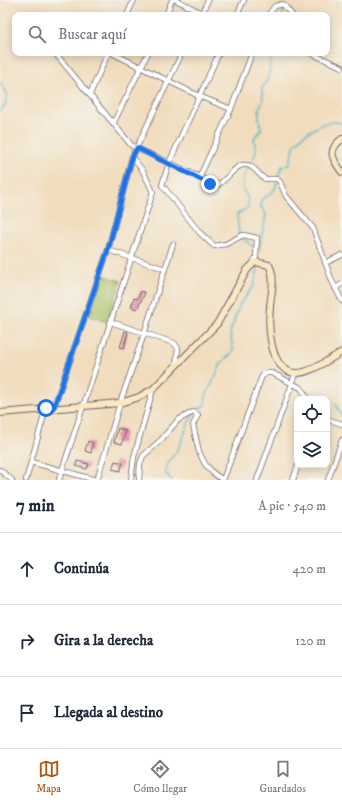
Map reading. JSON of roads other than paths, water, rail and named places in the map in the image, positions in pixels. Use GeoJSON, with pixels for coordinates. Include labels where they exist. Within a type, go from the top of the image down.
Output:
{"type":"FeatureCollection","features":[{"type":"Feature","properties":{"kind":"main road"},"geometry":{"type":"LineString","coordinates":[[342,139],[335,144],[332,154],[334,161],[342,172]]}},
{"type":"Feature","properties":{"kind":"main road"},"geometry":{"type":"LineString","coordinates":[[0,413],[120,402],[139,397],[153,389],[217,324],[247,270],[256,262],[269,265],[273,275],[270,309],[272,350],[280,365],[295,373],[305,371],[342,352]]}},
{"type":"Feature","properties":{"kind":"street"},"geometry":{"type":"LineString","coordinates":[[128,12],[134,0]]}},
{"type":"Feature","properties":{"kind":"street"},"geometry":{"type":"LineString","coordinates":[[167,12],[172,0]]}},
{"type":"Feature","properties":{"kind":"street"},"geometry":{"type":"LineString","coordinates":[[176,0],[199,12]]}},
{"type":"Feature","properties":{"kind":"street"},"geometry":{"type":"LineString","coordinates":[[204,12],[208,0]]}},
{"type":"Feature","properties":{"kind":"street"},"geometry":{"type":"LineString","coordinates":[[238,12],[244,0]]}},
{"type":"Feature","properties":{"kind":"street"},"geometry":{"type":"LineString","coordinates":[[270,12],[275,6],[283,4],[290,12]]}},
{"type":"Feature","properties":{"kind":"street"},"geometry":{"type":"LineString","coordinates":[[58,56],[132,146],[216,185],[222,184],[235,169],[244,165],[250,166],[265,179],[277,179],[280,182],[286,196],[313,228],[325,263],[342,301]]}},
{"type":"Feature","properties":{"kind":"street"},"geometry":{"type":"LineString","coordinates":[[90,94],[107,56]]}},
{"type":"Feature","properties":{"kind":"street"},"geometry":{"type":"LineString","coordinates":[[118,56],[199,96],[231,109]]}},
{"type":"Feature","properties":{"kind":"street"},"geometry":{"type":"LineString","coordinates":[[113,124],[146,56]]}},
{"type":"Feature","properties":{"kind":"street"},"geometry":{"type":"LineString","coordinates":[[54,407],[108,250],[132,157],[181,56]]}},
{"type":"Feature","properties":{"kind":"street"},"geometry":{"type":"LineString","coordinates":[[219,56],[169,163],[163,181],[163,188],[207,241],[217,246],[226,244],[243,235],[257,238],[256,262]]}},
{"type":"Feature","properties":{"kind":"street"},"geometry":{"type":"LineString","coordinates":[[199,178],[231,109],[251,56]]}},
{"type":"Feature","properties":{"kind":"street"},"geometry":{"type":"LineString","coordinates":[[316,56],[342,68]]}},
{"type":"Feature","properties":{"kind":"street"},"geometry":{"type":"LineString","coordinates":[[59,480],[133,258],[153,192],[143,171],[132,157]]}},
{"type":"Feature","properties":{"kind":"street"},"geometry":{"type":"LineString","coordinates":[[31,462],[96,480],[120,402],[173,244]]}},
{"type":"Feature","properties":{"kind":"street"},"geometry":{"type":"LineString","coordinates":[[108,250],[165,269]]}},
{"type":"Feature","properties":{"kind":"street"},"geometry":{"type":"LineString","coordinates":[[325,263],[342,255]]}},
{"type":"Feature","properties":{"kind":"street"},"geometry":{"type":"LineString","coordinates":[[335,288],[342,284]]}},
{"type":"Feature","properties":{"kind":"street"},"geometry":{"type":"LineString","coordinates":[[111,322],[144,334],[174,342],[178,348],[176,366]]}},
{"type":"Feature","properties":{"kind":"street"},"geometry":{"type":"LineString","coordinates":[[139,480],[140,464],[143,456],[161,440],[178,420],[193,412],[198,415],[193,425],[199,452],[205,464],[213,473],[223,480],[262,376],[267,373],[301,388],[306,396]]}},
{"type":"Feature","properties":{"kind":"street"},"geometry":{"type":"LineString","coordinates":[[257,480],[295,373]]}},
{"type":"Feature","properties":{"kind":"street"},"geometry":{"type":"LineString","coordinates":[[131,480],[134,457],[153,389]]}},
{"type":"Feature","properties":{"kind":"street"},"geometry":{"type":"LineString","coordinates":[[26,480],[46,408]]}},
{"type":"Feature","properties":{"kind":"street"},"geometry":{"type":"LineString","coordinates":[[330,420],[342,424]]}},
{"type":"Feature","properties":{"kind":"street"},"geometry":{"type":"LineString","coordinates":[[328,480],[342,440]]}},
{"type":"Feature","properties":{"kind":"street"},"geometry":{"type":"LineString","coordinates":[[293,480],[297,468]]}},
{"type":"Feature","properties":{"kind":"street"},"geometry":{"type":"LineString","coordinates":[[0,470],[12,480]]}},
{"type":"Feature","properties":{"kind":"waterway"},"geometry":{"type":"LineString","coordinates":[[239,235],[237,214],[248,208],[248,199],[243,189],[243,178],[256,153],[254,138],[261,130],[259,109],[263,100],[262,88],[268,79],[272,56]]}},
{"type":"Feature","properties":{"kind":"waterway"},"geometry":{"type":"LineString","coordinates":[[0,83],[7,94],[7,101],[0,111]]}},
{"type":"Feature","properties":{"kind":"waterway"},"geometry":{"type":"LineString","coordinates":[[277,178],[282,166],[289,165],[295,144],[305,134],[323,124],[334,122],[342,123]]}},
{"type":"Feature","properties":{"kind":"waterway"},"geometry":{"type":"LineString","coordinates":[[259,251],[266,214],[261,207],[261,200],[273,191],[277,182]]}},
{"type":"Feature","properties":{"kind":"waterway"},"geometry":{"type":"LineString","coordinates":[[242,238],[254,247]]}},
{"type":"Feature","properties":{"kind":"waterway"},"geometry":{"type":"LineString","coordinates":[[172,480],[166,474],[168,464],[176,452],[190,420],[194,414],[205,405],[206,396],[222,362],[233,350],[230,332],[240,304],[254,286],[258,269]]}},
{"type":"Feature","properties":{"kind":"waterway"},"geometry":{"type":"LineString","coordinates":[[335,403],[342,416]]}}]}
